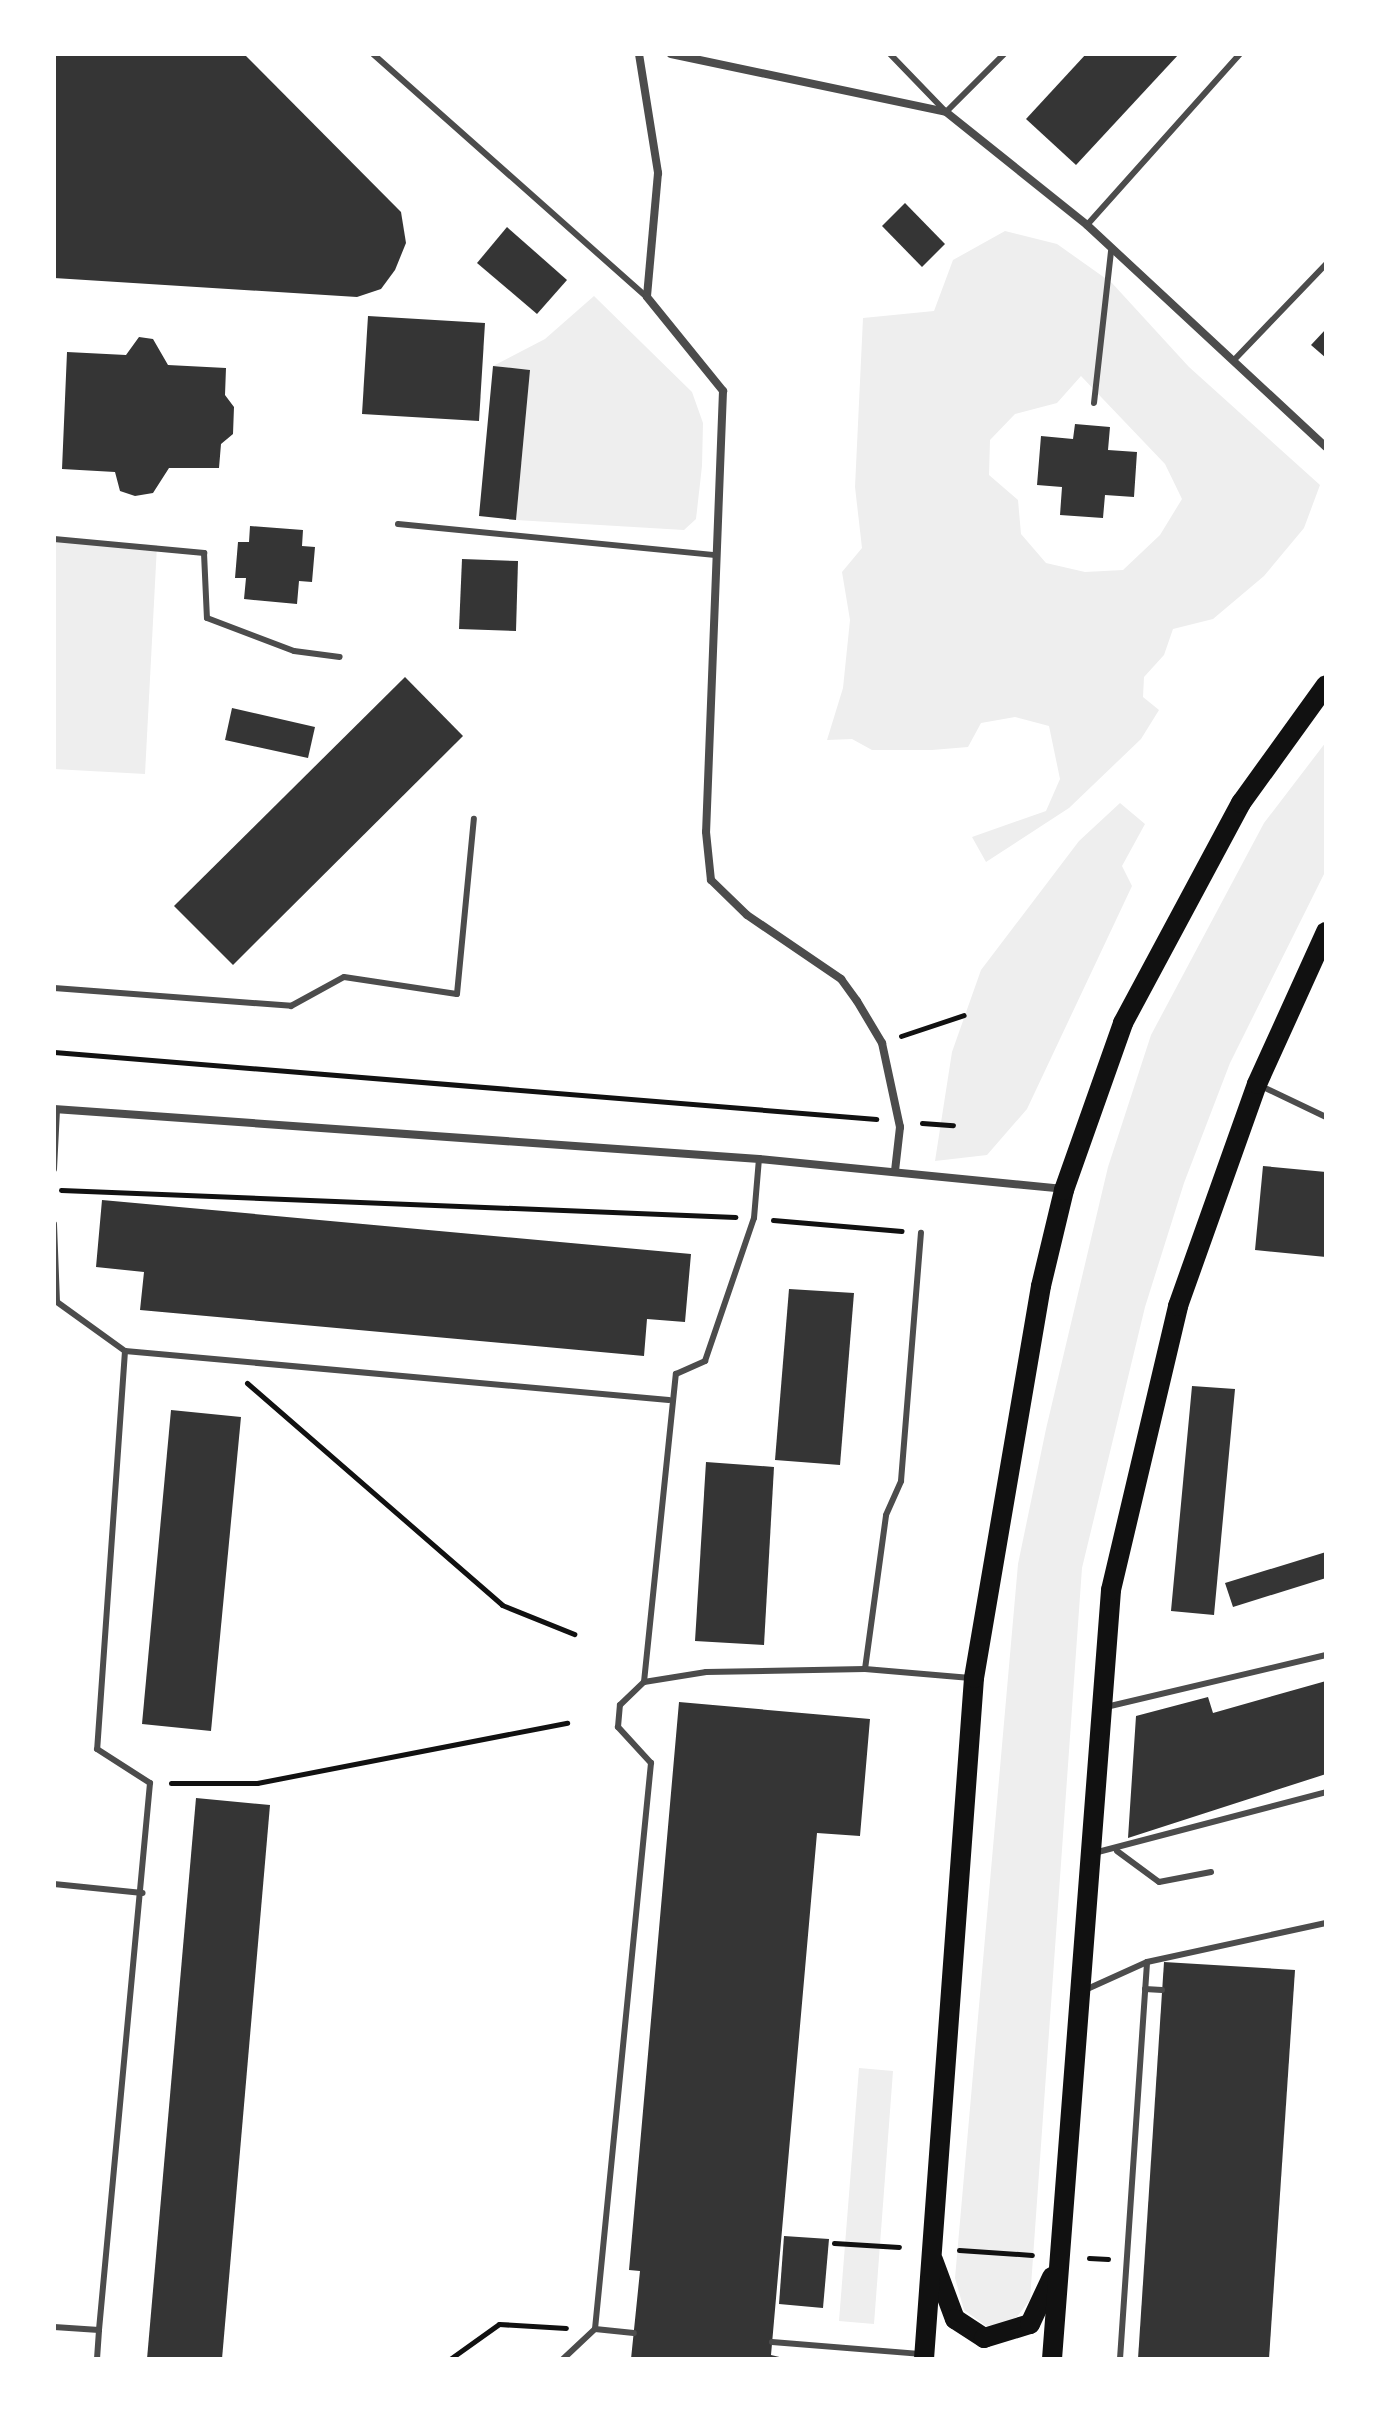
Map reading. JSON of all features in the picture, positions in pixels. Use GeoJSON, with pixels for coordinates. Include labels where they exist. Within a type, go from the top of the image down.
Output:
{"type":"FeatureCollection","features":[{"type":"Feature","properties":{"kind":"main road"},"geometry":{"type":"LineString","coordinates":[[924,2357],[929,2248],[974,1678],[1021,1392],[1064,1190],[1118,1034],[1179,913],[1241,803],[1326,685]]}},
{"type":"Feature","properties":{"kind":"main road"},"geometry":{"type":"LineString","coordinates":[[1052,2359],[1111,1590],[1138,1456],[1178,1306],[1257,1084],[1326,932]]}},
{"type":"Feature","properties":{"kind":"main road"},"geometry":{"type":"LineString","coordinates":[[929,2248],[955,2319],[984,2338],[1030,2324],[1060,2256]]}},
{"type":"Feature","properties":{"kind":"street"},"geometry":{"type":"LineString","coordinates":[[639,54],[658,173],[647,297],[723,391],[727,445],[715,555],[711,880],[747,915],[841,979],[882,1043],[898,1121],[895,1171]]}},
{"type":"Feature","properties":{"kind":"street"},"geometry":{"type":"LineString","coordinates":[[671,54],[946,112],[1087,225],[1111,251],[1235,359],[1326,447]]}},
{"type":"Feature","properties":{"kind":"street"},"geometry":{"type":"LineString","coordinates":[[56,1110],[759,1159],[1064,1190]]}},
{"type":"Feature","properties":{"kind":"lane"},"geometry":{"type":"LineString","coordinates":[[373,54],[647,297]]}},
{"type":"Feature","properties":{"kind":"lane"},"geometry":{"type":"LineString","coordinates":[[890,54],[946,112],[1004,54]]}},
{"type":"Feature","properties":{"kind":"lane"},"geometry":{"type":"LineString","coordinates":[[1087,225],[1240,54]]}},
{"type":"Feature","properties":{"kind":"lane"},"geometry":{"type":"LineString","coordinates":[[1094,403],[1111,251]]}},
{"type":"Feature","properties":{"kind":"lane"},"geometry":{"type":"LineString","coordinates":[[1235,359],[1326,264]]}},
{"type":"Feature","properties":{"kind":"lane"},"geometry":{"type":"LineString","coordinates":[[398,524],[715,555]]}},
{"type":"Feature","properties":{"kind":"lane"},"geometry":{"type":"LineString","coordinates":[[54,539],[204,553],[207,618],[294,651],[340,657]]}},
{"type":"Feature","properties":{"kind":"lane"},"geometry":{"type":"LineString","coordinates":[[54,988],[291,1006],[344,977],[457,994],[474,819]]}},
{"type":"Feature","properties":{"kind":"lane"},"geometry":{"type":"LineString","coordinates":[[1257,1084],[1326,1117]]}},
{"type":"Feature","properties":{"kind":"lane"},"geometry":{"type":"LineString","coordinates":[[54,1169],[56,1110]]}},
{"type":"Feature","properties":{"kind":"lane"},"geometry":{"type":"LineString","coordinates":[[644,1682],[669,1400],[676,1374],[705,1361],[754,1218],[759,1159]]}},
{"type":"Feature","properties":{"kind":"lane"},"geometry":{"type":"LineString","coordinates":[[54,1224],[57,1302],[125,1351],[225,1364],[669,1400]]}},
{"type":"Feature","properties":{"kind":"lane"},"geometry":{"type":"LineString","coordinates":[[865,1669],[886,1515],[901,1481],[921,1233]]}},
{"type":"Feature","properties":{"kind":"lane"},"geometry":{"type":"LineString","coordinates":[[97,2359],[143,1893],[150,1783],[97,1749],[125,1351]]}},
{"type":"Feature","properties":{"kind":"lane"},"geometry":{"type":"LineString","coordinates":[[1102,1707],[1127,1708],[1326,1655]]}},
{"type":"Feature","properties":{"kind":"lane"},"geometry":{"type":"LineString","coordinates":[[563,2359],[595,2329],[651,1763],[618,1727],[620,1705],[644,1682],[706,1672],[865,1669],[974,1678]]}},
{"type":"Feature","properties":{"kind":"lane"},"geometry":{"type":"LineString","coordinates":[[1091,1853],[1117,1851],[1326,1792]]}},
{"type":"Feature","properties":{"kind":"lane"},"geometry":{"type":"LineString","coordinates":[[1117,1851],[1159,1882],[1211,1872]]}},
{"type":"Feature","properties":{"kind":"lane"},"geometry":{"type":"LineString","coordinates":[[54,1884],[143,1893]]}},
{"type":"Feature","properties":{"kind":"lane"},"geometry":{"type":"LineString","coordinates":[[1080,1992],[1147,1962],[1326,1923]]}},
{"type":"Feature","properties":{"kind":"lane"},"geometry":{"type":"LineString","coordinates":[[1120,2359],[1147,1962]]}},
{"type":"Feature","properties":{"kind":"lane"},"geometry":{"type":"LineString","coordinates":[[1145,1989],[1162,1990]]}},
{"type":"Feature","properties":{"kind":"lane"},"geometry":{"type":"LineString","coordinates":[[54,2327],[99,2330]]}},
{"type":"Feature","properties":{"kind":"lane"},"geometry":{"type":"LineString","coordinates":[[595,2329],[634,2333]]}},
{"type":"Feature","properties":{"kind":"lane"},"geometry":{"type":"LineString","coordinates":[[772,2342],[924,2357]]}},
{"type":"Feature","properties":{"kind":"path"},"geometry":{"type":"LineString","coordinates":[[882,1043],[964,1015]]}},
{"type":"Feature","properties":{"kind":"path"},"geometry":{"type":"LineString","coordinates":[[54,1052],[953,1125]]}},
{"type":"Feature","properties":{"kind":"path"},"geometry":{"type":"LineString","coordinates":[[54,1190],[710,1215]]}},
{"type":"Feature","properties":{"kind":"path"},"geometry":{"type":"LineString","coordinates":[[754,1218],[921,1233]]}},
{"type":"Feature","properties":{"kind":"path"},"geometry":{"type":"LineString","coordinates":[[225,1364],[502,1605],[574,1634]]}},
{"type":"Feature","properties":{"kind":"path"},"geometry":{"type":"LineString","coordinates":[[150,1783],[257,1783],[567,1723]]}},
{"type":"Feature","properties":{"kind":"path"},"geometry":{"type":"LineString","coordinates":[[834,2243],[899,2247]]}},
{"type":"Feature","properties":{"kind":"path"},"geometry":{"type":"LineString","coordinates":[[958,2250],[1033,2255]]}},
{"type":"Feature","properties":{"kind":"path"},"geometry":{"type":"LineString","coordinates":[[1089,2258],[1115,2259]]}},
{"type":"Feature","properties":{"kind":"path"},"geometry":{"type":"LineString","coordinates":[[450,2359],[499,2324],[595,2329]]}},
{"type":"Feature","properties":{"kind":"shaded area"},"geometry":{"type":"Polygon","coordinates":[[[1005,231],[1057,244],[1112,283],[1189,367],[1320,485],[1304,528],[1264,576],[1213,619],[1173,629],[1164,655],[1144,677],[1143,697],[1159,710],[1141,739],[1069,808],[986,862],[972,837],[1046,811],[1060,779],[1049,726],[1015,717],[981,723],[968,747],[932,750],[872,750],[852,739],[827,740],[843,688],[850,620],[842,572],[862,548],[855,487],[863,318],[934,311],[953,260],[1005,231]],[[1081,376],[1057,403],[1015,414],[990,440],[989,475],[1018,500],[1021,534],[1046,563],[1085,572],[1123,570],[1160,535],[1182,499],[1165,464],[1081,376]]]}},
{"type":"Feature","properties":{"kind":"shaded area"},"geometry":{"type":"Polygon","coordinates":[[[594,296],[692,392],[703,423],[702,466],[696,519],[684,530],[516,520],[530,370],[493,366],[545,339],[594,296]]]}},
{"type":"Feature","properties":{"kind":"shaded area"},"geometry":{"type":"Polygon","coordinates":[[[54,539],[157,545],[145,774],[54,769],[54,539]]]}},
{"type":"Feature","properties":{"kind":"shaded area"},"geometry":{"type":"Polygon","coordinates":[[[1326,742],[1326,870],[1230,1063],[1184,1183],[1145,1307],[1082,1568],[1030,2300],[1013,2322],[986,2326],[964,2310],[955,2278],[1018,1564],[1046,1429],[1108,1167],[1151,1035],[1264,823],[1326,742]]]}},
{"type":"Feature","properties":{"kind":"shaded area"},"geometry":{"type":"Polygon","coordinates":[[[1120,803],[1145,824],[1122,866],[1132,886],[1027,1109],[987,1155],[935,1161],[952,1052],[981,970],[1079,841],[1120,803]]]}},
{"type":"Feature","properties":{"kind":"shaded area"},"geometry":{"type":"Polygon","coordinates":[[[859,2068],[893,2071],[874,2324],[839,2321],[859,2068]]]}},
{"type":"Feature","properties":{"kind":"building"},"geometry":{"type":"Polygon","coordinates":[[[54,54],[244,54],[401,212],[406,243],[395,270],[381,289],[357,297],[54,278],[54,54]]]}},
{"type":"Feature","properties":{"kind":"building"},"geometry":{"type":"Polygon","coordinates":[[[1086,54],[1179,54],[1076,165],[1026,119],[1086,54]]]}},
{"type":"Feature","properties":{"kind":"building"},"geometry":{"type":"Polygon","coordinates":[[[905,203],[945,244],[922,267],[882,226],[905,203]]]}},
{"type":"Feature","properties":{"kind":"building"},"geometry":{"type":"Polygon","coordinates":[[[507,227],[567,280],[537,314],[477,263],[507,227]]]}},
{"type":"Feature","properties":{"kind":"building"},"geometry":{"type":"Polygon","coordinates":[[[368,316],[485,323],[479,421],[362,414],[368,316]]]}},
{"type":"Feature","properties":{"kind":"building"},"geometry":{"type":"Polygon","coordinates":[[[1326,329],[1326,358],[1311,345],[1326,329]]]}},
{"type":"Feature","properties":{"kind":"building"},"geometry":{"type":"Polygon","coordinates":[[[139,337],[153,339],[168,365],[226,368],[225,395],[234,407],[233,434],[221,444],[219,468],[169,468],[153,493],[135,496],[120,491],[115,472],[62,469],[67,352],[126,355],[139,337]]]}},
{"type":"Feature","properties":{"kind":"building"},"geometry":{"type":"Polygon","coordinates":[[[493,366],[530,370],[516,520],[479,516],[493,366]]]}},
{"type":"Feature","properties":{"kind":"building"},"geometry":{"type":"Polygon","coordinates":[[[1075,424],[1110,427],[1108,450],[1137,452],[1134,497],[1105,495],[1103,518],[1060,515],[1062,487],[1037,485],[1041,436],[1073,439],[1075,424]]]}},
{"type":"Feature","properties":{"kind":"building"},"geometry":{"type":"Polygon","coordinates":[[[250,526],[303,530],[302,546],[315,547],[312,582],[299,581],[297,604],[244,599],[246,578],[235,578],[238,542],[249,542],[250,526]]]}},
{"type":"Feature","properties":{"kind":"building"},"geometry":{"type":"Polygon","coordinates":[[[462,559],[518,561],[516,631],[459,629],[462,559]]]}},
{"type":"Feature","properties":{"kind":"building"},"geometry":{"type":"Polygon","coordinates":[[[405,677],[463,736],[233,965],[174,906],[405,677]]]}},
{"type":"Feature","properties":{"kind":"building"},"geometry":{"type":"Polygon","coordinates":[[[232,708],[315,727],[308,758],[225,740],[232,708]]]}},
{"type":"Feature","properties":{"kind":"building"},"geometry":{"type":"Polygon","coordinates":[[[1263,1166],[1326,1172],[1326,1257],[1255,1250],[1263,1166]]]}},
{"type":"Feature","properties":{"kind":"building"},"geometry":{"type":"Polygon","coordinates":[[[102,1200],[691,1254],[685,1322],[647,1319],[644,1356],[140,1310],[144,1272],[96,1267],[102,1200]]]}},
{"type":"Feature","properties":{"kind":"building"},"geometry":{"type":"Polygon","coordinates":[[[789,1289],[854,1293],[840,1465],[775,1460],[789,1289]]]}},
{"type":"Feature","properties":{"kind":"building"},"geometry":{"type":"Polygon","coordinates":[[[1192,1386],[1235,1389],[1214,1615],[1171,1611],[1192,1386]]]}},
{"type":"Feature","properties":{"kind":"building"},"geometry":{"type":"Polygon","coordinates":[[[171,1410],[241,1417],[211,1731],[142,1724],[171,1410]]]}},
{"type":"Feature","properties":{"kind":"building"},"geometry":{"type":"Polygon","coordinates":[[[706,1462],[774,1467],[764,1645],[695,1641],[706,1462]]]}},
{"type":"Feature","properties":{"kind":"building"},"geometry":{"type":"Polygon","coordinates":[[[1326,1552],[1326,1578],[1233,1607],[1225,1583],[1326,1552]]]}},
{"type":"Feature","properties":{"kind":"building"},"geometry":{"type":"Polygon","coordinates":[[[1326,1681],[1326,1774],[1128,1838],[1136,1716],[1208,1697],[1213,1713],[1326,1681]]]}},
{"type":"Feature","properties":{"kind":"building"},"geometry":{"type":"Polygon","coordinates":[[[679,1702],[870,1719],[860,1836],[817,1833],[771,2355],[788,2359],[631,2359],[640,2271],[629,2270],[679,1702]]]}},
{"type":"Feature","properties":{"kind":"building"},"geometry":{"type":"Polygon","coordinates":[[[196,1798],[270,1805],[222,2359],[147,2359],[196,1798]]]}},
{"type":"Feature","properties":{"kind":"building"},"geometry":{"type":"Polygon","coordinates":[[[1164,1962],[1295,1970],[1269,2359],[1138,2359],[1164,1962]]]}},
{"type":"Feature","properties":{"kind":"building"},"geometry":{"type":"Polygon","coordinates":[[[784,2236],[829,2239],[823,2308],[779,2304],[784,2236]]]}}]}
